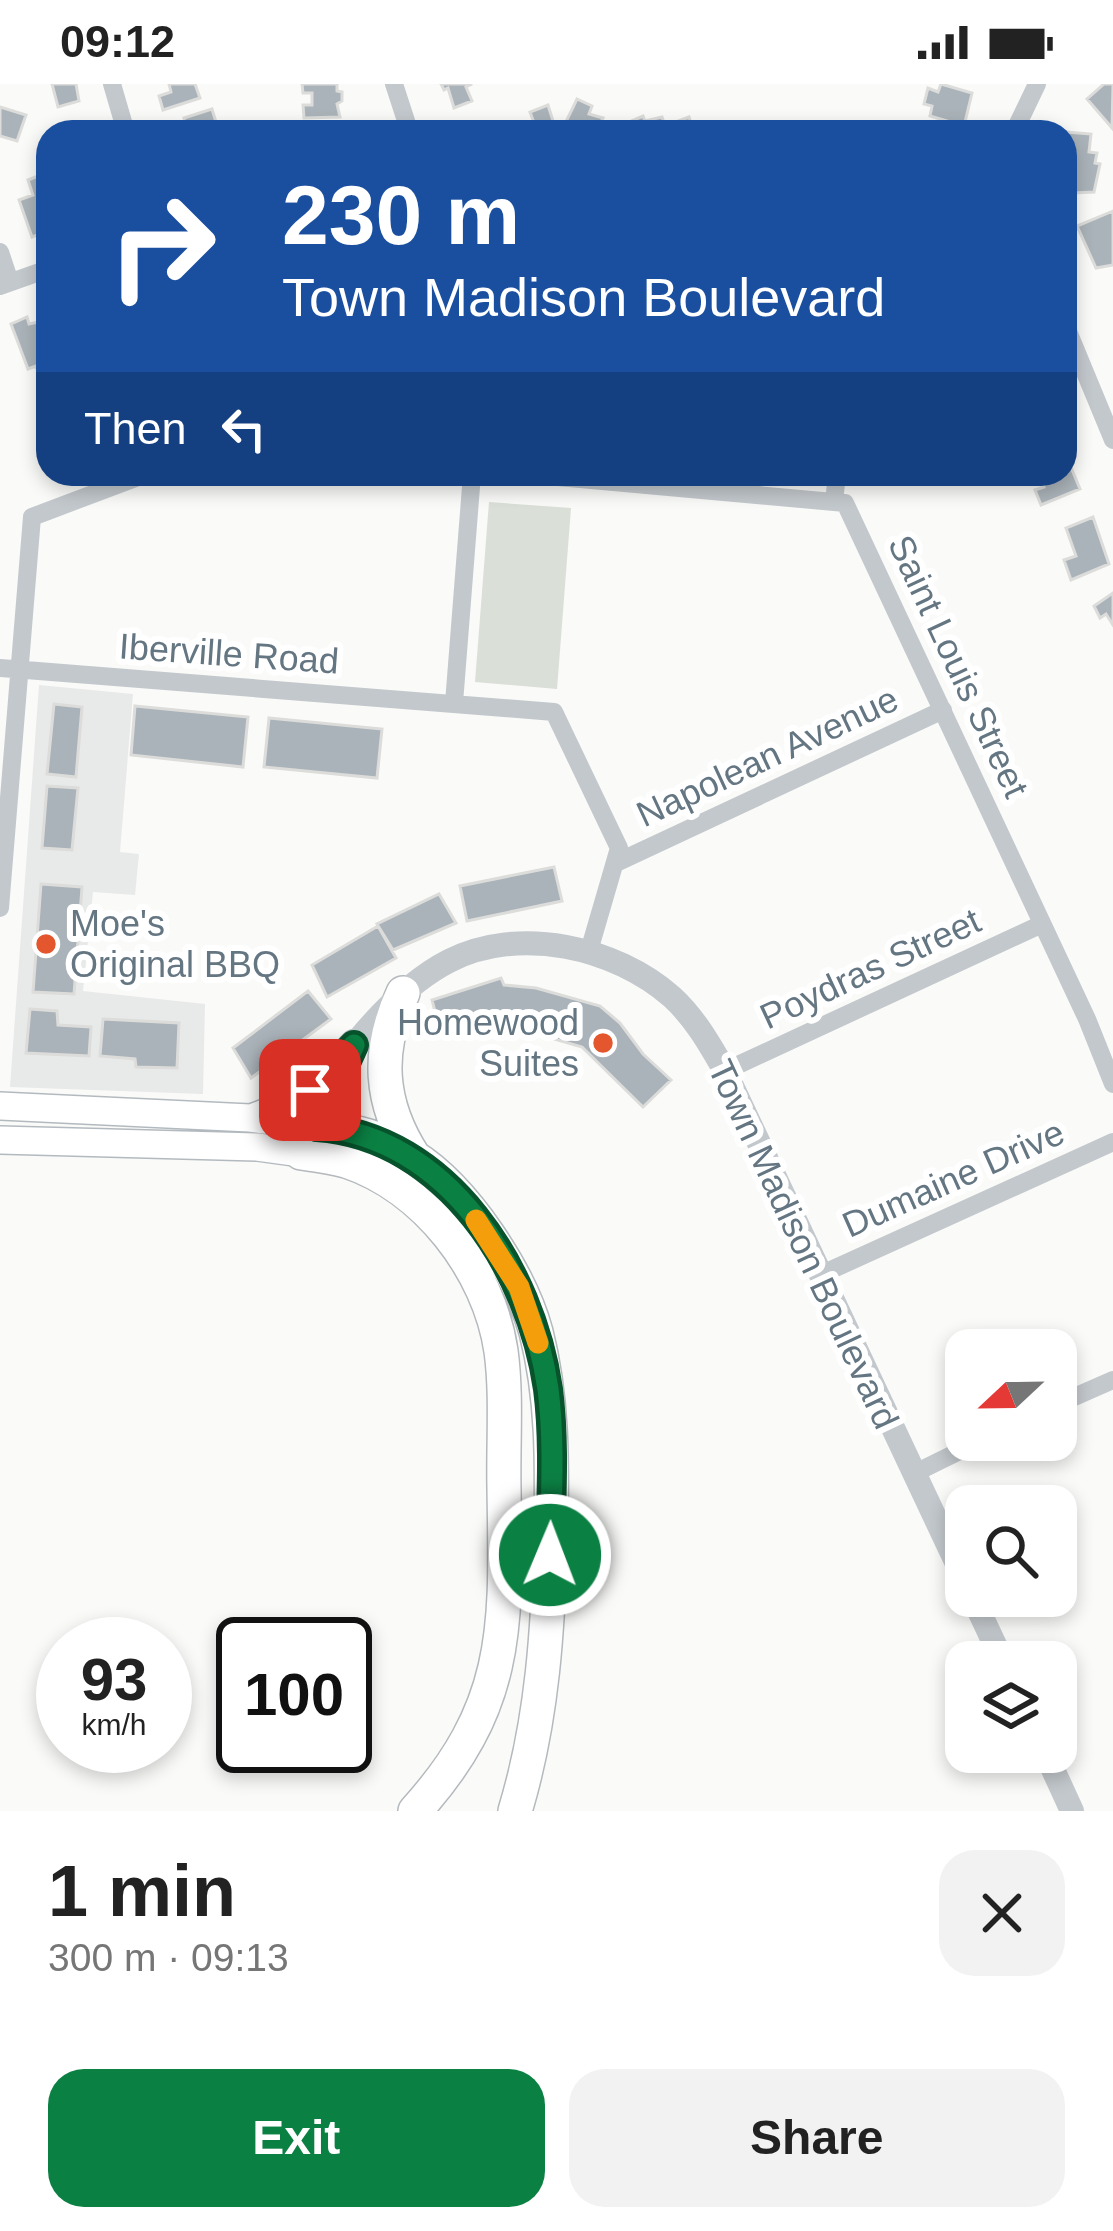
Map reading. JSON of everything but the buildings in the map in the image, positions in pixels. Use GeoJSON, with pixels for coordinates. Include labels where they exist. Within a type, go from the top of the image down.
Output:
{"type":"FeatureCollection","features":[{"type":"Feature","properties":{"kind":"highway"},"geometry":{"type":"LineString","coordinates":[[403,993],[387,1036],[383,1077],[398,1132],[413,1157],[464,1204],[519,1287],[535,1330],[548,1389],[552,1446],[548,1627],[541,1700],[514,1811]]}},
{"type":"Feature","properties":{"kind":"highway"},"geometry":{"type":"LineString","coordinates":[[309,1140],[346,1129],[413,1157]]}},
{"type":"Feature","properties":{"kind":"highway"},"geometry":{"type":"LineString","coordinates":[[309,1140],[410,1199],[443,1228],[477,1277],[501,1351],[506,1609],[500,1652],[472,1736],[415,1811]]}},
{"type":"Feature","properties":{"kind":"main road"},"geometry":{"type":"LineString","coordinates":[[250,1118],[310,1090],[354,1045]]}},
{"type":"Feature","properties":{"kind":"main road"},"geometry":{"type":"LineString","coordinates":[[0,1106],[250,1118],[309,1140]]}},
{"type":"Feature","properties":{"kind":"main road"},"geometry":{"type":"LineString","coordinates":[[0,1140],[257,1147],[309,1140]]}},
{"type":"Feature","properties":{"kind":"street"},"geometry":{"type":"LineString","coordinates":[[112,84],[122,120]]}},
{"type":"Feature","properties":{"kind":"street"},"geometry":{"type":"LineString","coordinates":[[394,84],[406,120]]}},
{"type":"Feature","properties":{"kind":"street"},"geometry":{"type":"LineString","coordinates":[[1020,120],[1037,84]]}},
{"type":"Feature","properties":{"kind":"street"},"geometry":{"type":"LineString","coordinates":[[0,253],[5,284],[36,273]]}},
{"type":"Feature","properties":{"kind":"street"},"geometry":{"type":"LineString","coordinates":[[1077,347],[1106,401],[1113,440]]}},
{"type":"Feature","properties":{"kind":"street"},"geometry":{"type":"LineString","coordinates":[[0,908],[10,669],[32,517],[114,486]]}},
{"type":"Feature","properties":{"kind":"street"},"geometry":{"type":"LineString","coordinates":[[454,703],[471,486]]}},
{"type":"Feature","properties":{"kind":"street"},"geometry":{"type":"LineString","coordinates":[[657,486],[834,502],[836,486]]}},
{"type":"Feature","properties":{"kind":"street","name":"Saint Louis Street"},"geometry":{"type":"LineString","coordinates":[[834,502],[845,503],[851,513],[1113,1084]]}},
{"type":"Feature","properties":{"kind":"street","name":"Iberville Road"},"geometry":{"type":"LineString","coordinates":[[10,669],[554,712],[615,834],[618,862]]}},
{"type":"Feature","properties":{"kind":"street","name":"Napolean Avenue"},"geometry":{"type":"LineString","coordinates":[[618,862],[944,710]]}},
{"type":"Feature","properties":{"kind":"street"},"geometry":{"type":"LineString","coordinates":[[589,951],[618,862]]}},
{"type":"Feature","properties":{"kind":"street","name":"Poydras Street"},"geometry":{"type":"LineString","coordinates":[[725,1071],[1042,924]]}},
{"type":"Feature","properties":{"kind":"street","name":"Town Madison Boulevard"},"geometry":{"type":"LineString","coordinates":[[309,1140],[354,1045],[403,993],[451,960],[529,944],[589,951],[646,976],[702,1032],[725,1071],[945,1540]]}},
{"type":"Feature","properties":{"kind":"street","name":"Dumaine Drive"},"geometry":{"type":"LineString","coordinates":[[820,1275],[1113,1142]]}},
{"type":"Feature","properties":{"kind":"street"},"geometry":{"type":"LineString","coordinates":[[1077,1396],[1113,1380]]}},
{"type":"Feature","properties":{"kind":"street"},"geometry":{"type":"LineString","coordinates":[[913,1474],[945,1458]]}},
{"type":"Feature","properties":{"kind":"street"},"geometry":{"type":"LineString","coordinates":[[1055,1773],[1072,1811]]}},
{"type":"Feature","properties":{"kind":"shaded area"},"geometry":{"type":"Polygon","coordinates":[[[489,502],[571,508],[557,689],[475,682],[489,502]]]}},
{"type":"Feature","properties":{"kind":"shaded area"},"geometry":{"type":"Polygon","coordinates":[[[39,685],[133,694],[120,852],[139,854],[135,895],[93,892],[83,991],[205,1004],[203,1094],[10,1087],[39,685]]]}},
{"type":"Feature","properties":{"kind":"slow traffic"},"geometry":{"type":"LineString","coordinates":[[476,1220],[519,1287],[538,1343]]}},
{"type":"Feature","properties":{"kind":"place","name":"Moe's Original BBQ"},"geometry":{"type":"Point","coordinates":[46,944]}},
{"type":"Feature","properties":{"kind":"place","name":"Homewood Suites"},"geometry":{"type":"Point","coordinates":[603,1043]}},
{"type":"Feature","properties":{"kind":"route"},"geometry":{"type":"LineString","coordinates":[[310,1090],[354,1045],[317,1127],[346,1129],[413,1157],[464,1204],[519,1287],[535,1330],[548,1389],[550,1555]]}}]}
